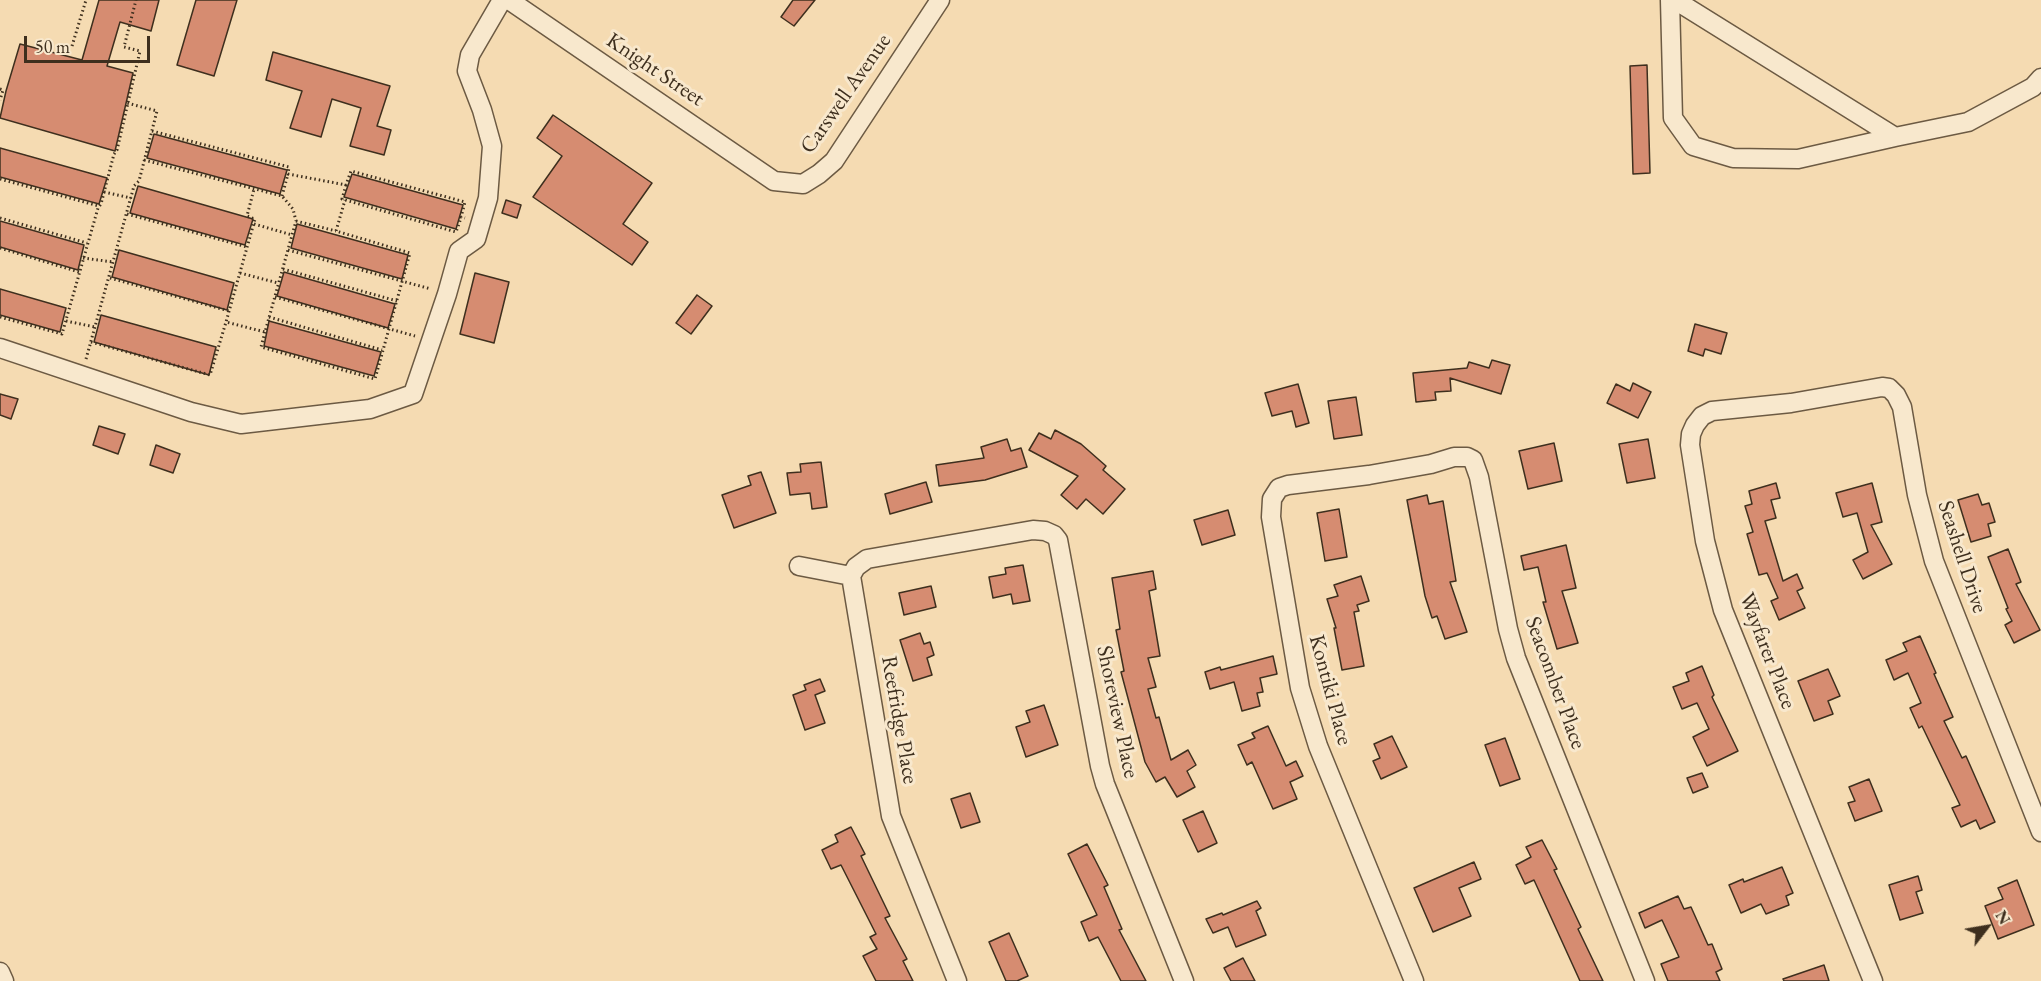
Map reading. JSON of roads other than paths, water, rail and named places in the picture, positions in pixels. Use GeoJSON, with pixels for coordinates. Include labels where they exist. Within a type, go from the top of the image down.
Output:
{"type":"FeatureCollection","features":[{"type":"Feature","properties":{"kind":"street"},"geometry":{"type":"LineString","coordinates":[[0,348],[191,412],[241,424],[370,409],[413,394],[459,252],[476,239],[488,198],[492,146],[482,110],[467,71],[470,55],[502,0]]}},
{"type":"Feature","properties":{"kind":"street","name":"Knight Street"},"geometry":{"type":"LineString","coordinates":[[509,0],[774,181]]}},
{"type":"Feature","properties":{"kind":"street","name":"Carswell Avenue"},"geometry":{"type":"LineString","coordinates":[[774,181],[803,184],[834,161],[940,0]]}},
{"type":"Feature","properties":{"kind":"street"},"geometry":{"type":"LineString","coordinates":[[1670,0],[1672,118],[1693,146],[1733,158],[1797,159],[1968,123],[2038,85]]}},
{"type":"Feature","properties":{"kind":"street"},"geometry":{"type":"LineString","coordinates":[[1675,0],[1895,137]]}},
{"type":"Feature","properties":{"kind":"street","name":"Seashell Drive"},"geometry":{"type":"LineString","coordinates":[[1791,403],[1882,387],[1889,388],[1896,395],[1902,407],[1917,495],[1934,561],[2041,832]]}},
{"type":"Feature","properties":{"kind":"street","name":"Wayfarer Place"},"geometry":{"type":"LineString","coordinates":[[1791,403],[1712,411],[1702,416],[1695,425],[1690,445],[1705,541],[1723,610],[1873,981]]}},
{"type":"Feature","properties":{"kind":"street","name":"Seacomber Place"},"geometry":{"type":"LineString","coordinates":[[1369,475],[1431,464],[1454,457],[1467,457],[1473,460],[1479,477],[1508,629],[1516,658],[1645,981]]}},
{"type":"Feature","properties":{"kind":"street","name":"Kontiki Place"},"geometry":{"type":"LineString","coordinates":[[1369,475],[1279,488],[1272,498],[1271,517],[1300,688],[1318,746],[1414,981]]}},
{"type":"Feature","properties":{"kind":"street","name":"Shoreview Place"},"geometry":{"type":"LineString","coordinates":[[851,576],[856,567],[867,559],[1033,530],[1054,534],[1058,540],[1105,784],[1184,981]]}},
{"type":"Feature","properties":{"kind":"street"},"geometry":{"type":"LineString","coordinates":[[799,566],[851,576]]}},
{"type":"Feature","properties":{"kind":"street","name":"Reefridge Place"},"geometry":{"type":"LineString","coordinates":[[851,576],[891,816],[957,981]]}},
{"type":"Feature","properties":{"kind":"street"},"geometry":{"type":"LineString","coordinates":[[0,972],[4,981]]}}]}
